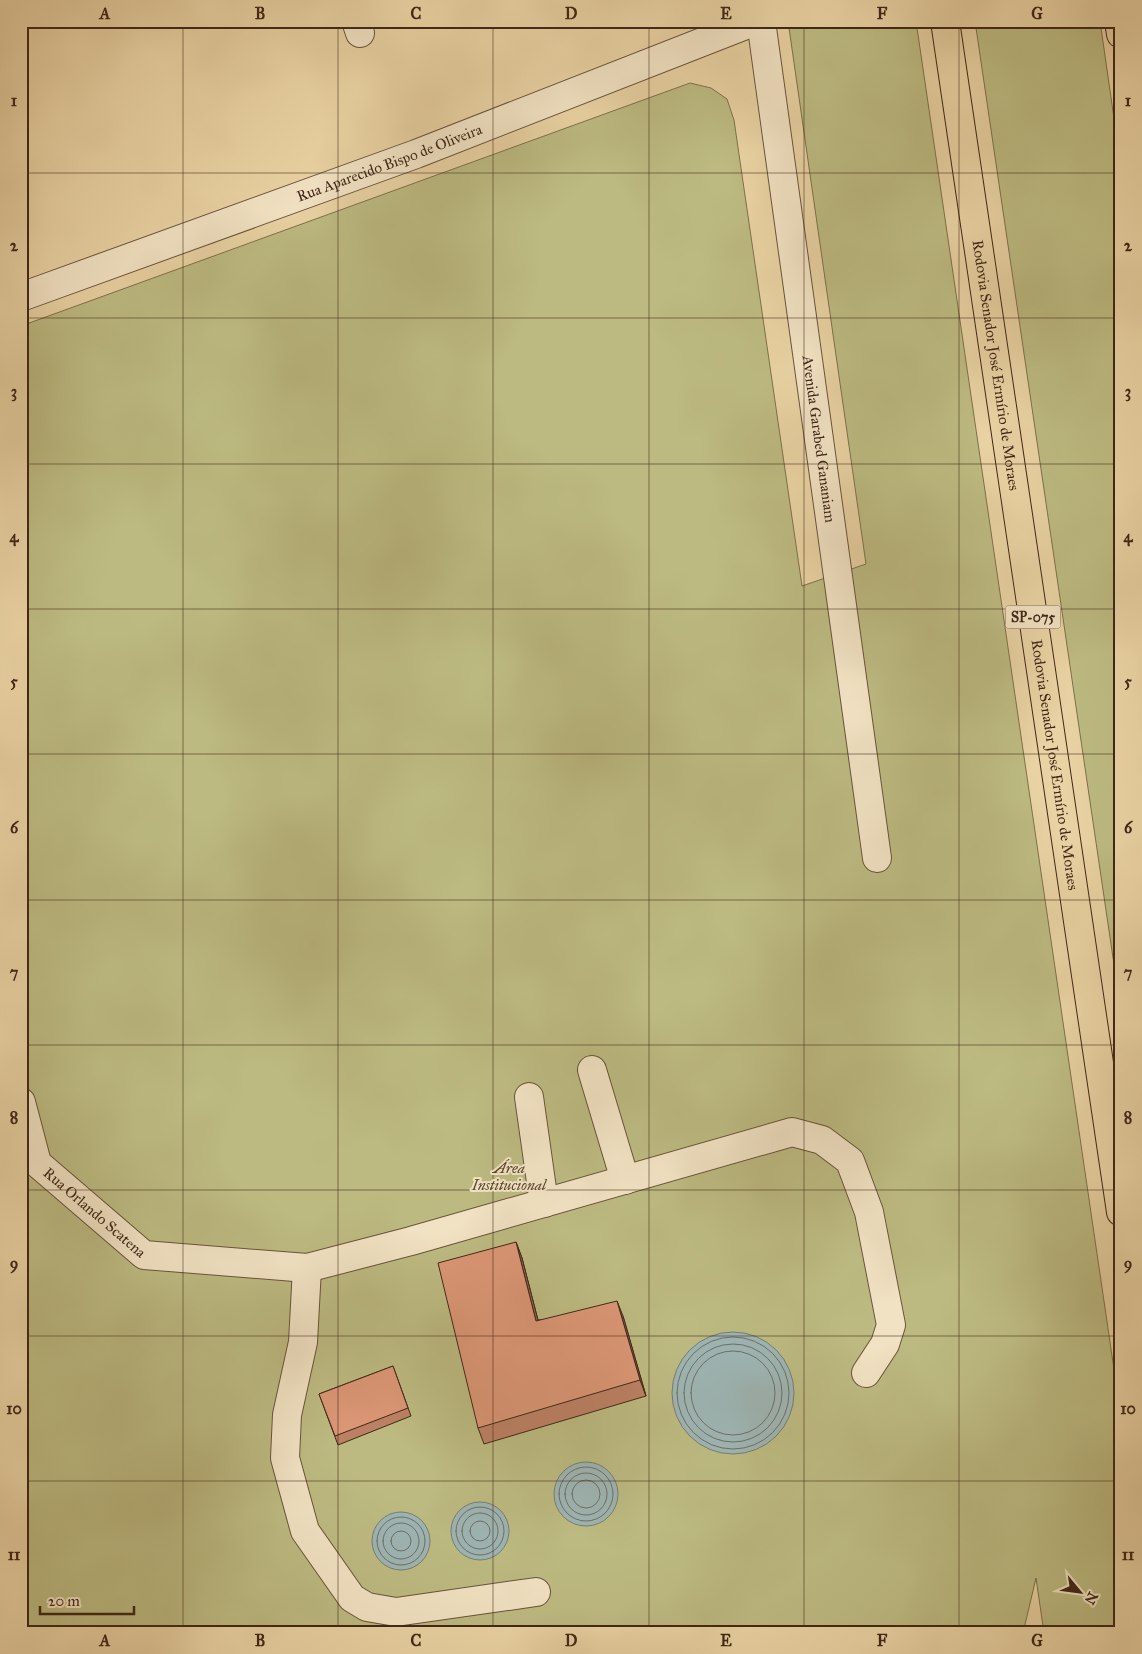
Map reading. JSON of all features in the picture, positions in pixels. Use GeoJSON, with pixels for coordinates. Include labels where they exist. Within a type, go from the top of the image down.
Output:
{"type":"FeatureCollection","features":[{"type":"Feature","properties":{"kind":"highway","name":"Rodovia Senador José Ermírio de Moraes"},"geometry":{"type":"LineString","coordinates":[[945,21],[1121,1212]]}},
{"type":"Feature","properties":{"kind":"highway"},"geometry":{"type":"LineString","coordinates":[[1119,21],[1121,34]]}},
{"type":"Feature","properties":{"kind":"street","name":"Rua Aparecido Bispo de Oliveira"},"geometry":{"type":"LineString","coordinates":[[21,297],[416,154],[756,21]]}},
{"type":"Feature","properties":{"kind":"street","name":"Avenida Garabed Gananiam"},"geometry":{"type":"LineString","coordinates":[[761,21],[877,858]]}},
{"type":"Feature","properties":{"kind":"street"},"geometry":{"type":"LineString","coordinates":[[592,1070],[625,1180]]}},
{"type":"Feature","properties":{"kind":"street"},"geometry":{"type":"LineString","coordinates":[[529,1097],[544,1203]]}},
{"type":"Feature","properties":{"kind":"street","name":"Rua Orlando Scatena"},"geometry":{"type":"LineString","coordinates":[[21,1102],[37,1163],[144,1255],[307,1268],[411,1241],[792,1132],[822,1140],[850,1161],[869,1212],[891,1325],[885,1344],[866,1373]]}},
{"type":"Feature","properties":{"kind":"street"},"geometry":{"type":"LineString","coordinates":[[307,1268],[303,1342],[287,1415],[285,1458],[305,1531],[352,1598],[367,1606],[396,1612],[536,1592]]}},
{"type":"Feature","properties":{"kind":"green space","name":"Área Institucional"},"geometry":{"type":"Polygon","coordinates":[[[788,21],[916,21],[1121,1417],[1121,1633],[1044,1633],[1036,1578],[1023,1633],[21,1633],[21,326],[690,83],[711,88],[727,99],[734,120],[802,586],[866,564],[788,21]]]}},
{"type":"Feature","properties":{"kind":"green space"},"geometry":{"type":"Polygon","coordinates":[[[975,21],[1100,21],[1121,167],[1121,1012],[975,21]]]}},
{"type":"Feature","properties":{"kind":"water"},"geometry":{"type":"Polygon","coordinates":[[[733,1332],[756,1337],[776,1350],[789,1370],[794,1393],[789,1416],[776,1436],[756,1449],[733,1454],[710,1449],[690,1436],[677,1416],[672,1393],[677,1370],[690,1350],[710,1337],[733,1332]]]}},
{"type":"Feature","properties":{"kind":"water"},"geometry":{"type":"Polygon","coordinates":[[[580,1462],[592,1462],[609,1471],[616,1482],[618,1494],[616,1506],[609,1517],[592,1526],[580,1526],[568,1521],[559,1512],[554,1500],[554,1488],[559,1476],[568,1467],[580,1462]]]}},
{"type":"Feature","properties":{"kind":"water"},"geometry":{"type":"Polygon","coordinates":[[[480,1502],[491,1504],[504,1515],[509,1531],[507,1542],[496,1555],[480,1560],[469,1558],[456,1547],[451,1531],[453,1520],[464,1507],[480,1502]]]}},
{"type":"Feature","properties":{"kind":"water"},"geometry":{"type":"Polygon","coordinates":[[[401,1512],[412,1514],[425,1525],[430,1541],[428,1552],[417,1565],[401,1570],[390,1568],[377,1557],[372,1541],[374,1530],[385,1517],[401,1512]]]}},
{"type":"Feature","properties":{"kind":"building"},"geometry":{"type":"Polygon","coordinates":[[[516,1242],[536,1321],[617,1301],[640,1380],[478,1428],[438,1263],[516,1242]]]}},
{"type":"Feature","properties":{"kind":"building"},"geometry":{"type":"Polygon","coordinates":[[[393,1366],[408,1408],[335,1436],[319,1394],[393,1366]]]}}]}
